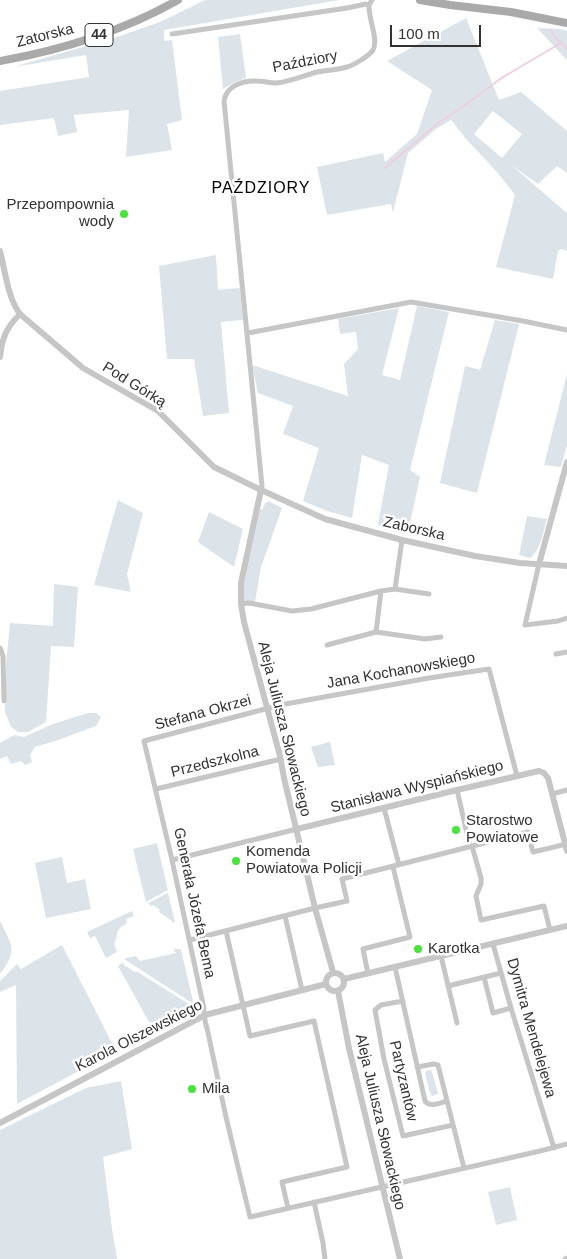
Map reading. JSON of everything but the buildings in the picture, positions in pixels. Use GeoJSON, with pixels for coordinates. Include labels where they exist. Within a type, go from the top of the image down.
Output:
{"type":"FeatureCollection","features":[{"type":"Feature","properties":{"kind":"main road","name":"Zatorska"},"geometry":{"type":"LineString","coordinates":[[0,61],[93,38],[139,20],[178,0]]}},
{"type":"Feature","properties":{"kind":"main road"},"geometry":{"type":"LineString","coordinates":[[420,0],[511,12],[567,23]]}},
{"type":"Feature","properties":{"kind":"street"},"geometry":{"type":"LineString","coordinates":[[172,34],[347,8],[370,2]]}},
{"type":"Feature","properties":{"kind":"street","name":"Paździory"},"geometry":{"type":"LineString","coordinates":[[261,490],[248,333],[224,101],[225,94],[239,83],[255,81],[277,83],[348,66],[368,55],[375,43],[369,16],[370,2]]}},
{"type":"Feature","properties":{"kind":"street"},"geometry":{"type":"LineString","coordinates":[[0,251],[11,299],[14,307],[20,314],[9,325],[1,344],[0,357]]}},
{"type":"Feature","properties":{"kind":"street"},"geometry":{"type":"LineString","coordinates":[[248,333],[411,302],[567,330]]}},
{"type":"Feature","properties":{"kind":"street","name":"Pod Górką"},"geometry":{"type":"LineString","coordinates":[[20,314],[83,368],[158,412],[214,467],[261,490]]}},
{"type":"Feature","properties":{"kind":"street"},"geometry":{"type":"LineString","coordinates":[[567,462],[539,564],[525,625],[567,618]]}},
{"type":"Feature","properties":{"kind":"street","name":"Zaborska"},"geometry":{"type":"LineString","coordinates":[[261,490],[325,519],[402,540],[476,556],[520,563],[567,566]]}},
{"type":"Feature","properties":{"kind":"street","name":"Aleja Juliusza Słowackiego"},"geometry":{"type":"LineString","coordinates":[[261,490],[241,583],[241,604],[244,622],[281,759],[315,908],[333,972]]}},
{"type":"Feature","properties":{"kind":"street"},"geometry":{"type":"LineString","coordinates":[[395,589],[402,540]]}},
{"type":"Feature","properties":{"kind":"street"},"geometry":{"type":"LineString","coordinates":[[241,604],[292,611],[311,609],[395,589],[430,594]]}},
{"type":"Feature","properties":{"kind":"street"},"geometry":{"type":"LineString","coordinates":[[376,632],[381,591]]}},
{"type":"Feature","properties":{"kind":"street"},"geometry":{"type":"LineString","coordinates":[[327,645],[376,632],[425,639],[441,636]]}},
{"type":"Feature","properties":{"kind":"street"},"geometry":{"type":"LineString","coordinates":[[0,648],[3,656],[4,701]]}},
{"type":"Feature","properties":{"kind":"street"},"geometry":{"type":"LineString","coordinates":[[556,654],[567,652]]}},
{"type":"Feature","properties":{"kind":"street","name":"Jana Kochanowskiego"},"geometry":{"type":"LineString","coordinates":[[268,708],[429,678],[489,669],[517,776]]}},
{"type":"Feature","properties":{"kind":"street","name":"Stefana Okrzei"},"geometry":{"type":"LineString","coordinates":[[144,741],[268,708]]}},
{"type":"Feature","properties":{"kind":"street","name":"Generała Józefa Bema"},"geometry":{"type":"LineString","coordinates":[[144,741],[190,940],[205,1015],[204,1019],[250,1217],[288,1208]]}},
{"type":"Feature","properties":{"kind":"street","name":"Przedszkolna"},"geometry":{"type":"LineString","coordinates":[[156,789],[281,759]]}},
{"type":"Feature","properties":{"kind":"street","name":"Stanisława Wyspiańskiego"},"geometry":{"type":"LineString","coordinates":[[172,860],[539,771],[548,778],[552,794]]}},
{"type":"Feature","properties":{"kind":"street"},"geometry":{"type":"LineString","coordinates":[[457,790],[481,878],[481,884],[476,896],[481,920],[544,906],[550,930]]}},
{"type":"Feature","properties":{"kind":"street"},"geometry":{"type":"LineString","coordinates":[[190,940],[347,901],[342,879],[471,846],[528,832],[533,852],[566,847],[552,794],[567,790]]}},
{"type":"Feature","properties":{"kind":"street"},"geometry":{"type":"LineString","coordinates":[[368,974],[362,949],[410,937],[384,808]]}},
{"type":"Feature","properties":{"kind":"street"},"geometry":{"type":"LineString","coordinates":[[285,916],[302,990]]}},
{"type":"Feature","properties":{"kind":"street"},"geometry":{"type":"LineString","coordinates":[[344,980],[567,926]]}},
{"type":"Feature","properties":{"kind":"street"},"geometry":{"type":"LineString","coordinates":[[226,931],[250,1036],[314,1021],[347,1167],[282,1182],[288,1208],[567,1144]]}},
{"type":"Feature","properties":{"kind":"street","name":"Dymitra Mendelejewa"},"geometry":{"type":"LineString","coordinates":[[493,944],[554,1148]]}},
{"type":"Feature","properties":{"kind":"street"},"geometry":{"type":"LineString","coordinates":[[440,956],[457,1023]]}},
{"type":"Feature","properties":{"kind":"street"},"geometry":{"type":"LineString","coordinates":[[395,967],[426,1103],[430,1105],[447,1101]]}},
{"type":"Feature","properties":{"kind":"street"},"geometry":{"type":"LineString","coordinates":[[333,972],[341,975],[344,980],[342,988],[338,991],[329,989],[326,984],[328,975],[333,972]]}},
{"type":"Feature","properties":{"kind":"street"},"geometry":{"type":"LineString","coordinates":[[448,986],[501,973]]}},
{"type":"Feature","properties":{"kind":"street"},"geometry":{"type":"LineString","coordinates":[[484,977],[493,1013],[511,1008]]}},
{"type":"Feature","properties":{"kind":"street","name":"Karola Olszewskiego"},"geometry":{"type":"LineString","coordinates":[[0,1123],[205,1015],[326,984]]}},
{"type":"Feature","properties":{"kind":"street","name":"Aleja Juliusza Słowackiego"},"geometry":{"type":"LineString","coordinates":[[338,991],[349,1048],[400,1259]]}},
{"type":"Feature","properties":{"kind":"street","name":"Partyzantów"},"geometry":{"type":"LineString","coordinates":[[403,1001],[381,1005],[375,1010],[383,1053],[403,1136],[453,1125]]}},
{"type":"Feature","properties":{"kind":"street"},"geometry":{"type":"LineString","coordinates":[[417,1066],[438,1065],[464,1168]]}},
{"type":"Feature","properties":{"kind":"street"},"geometry":{"type":"LineString","coordinates":[[314,1202],[325,1259]]}},
{"type":"Feature","properties":{"kind":"shaded area"},"geometry":{"type":"Polygon","coordinates":[[[205,0],[339,0],[164,30],[164,41],[172,40],[182,120],[167,124],[172,150],[126,157],[129,110],[74,115],[77,132],[58,136],[54,118],[0,125],[0,91],[89,77],[86,55],[13,67],[114,38],[160,22],[205,0]]]}},
{"type":"Feature","properties":{"kind":"shaded area"},"geometry":{"type":"Polygon","coordinates":[[[466,18],[499,100],[521,92],[567,131],[567,173],[557,166],[538,184],[510,164],[567,213],[567,251],[561,249],[558,251],[553,279],[496,267],[515,195],[451,120],[436,129],[408,153],[393,212],[391,204],[327,215],[317,167],[383,153],[385,162],[417,134],[432,90],[387,61],[466,18]],[[493,111],[474,134],[502,158],[522,134],[493,111]]]}},
{"type":"Feature","properties":{"kind":"shaded area"},"geometry":{"type":"Polygon","coordinates":[[[537,28],[567,31],[567,60],[537,28]]]}},
{"type":"Feature","properties":{"kind":"shaded area"},"geometry":{"type":"Polygon","coordinates":[[[240,34],[246,78],[223,89],[218,37],[240,34]]]}},
{"type":"Feature","properties":{"kind":"shaded area"},"geometry":{"type":"Polygon","coordinates":[[[216,255],[218,290],[240,288],[243,320],[221,322],[229,413],[203,416],[194,359],[167,359],[159,266],[216,255]]]}},
{"type":"Feature","properties":{"kind":"shaded area"},"geometry":{"type":"Polygon","coordinates":[[[417,306],[449,312],[410,470],[420,477],[408,532],[378,525],[389,465],[362,455],[352,518],[327,511],[303,501],[319,448],[283,434],[293,406],[258,393],[252,365],[348,396],[344,364],[358,349],[356,332],[340,334],[338,319],[399,308],[382,375],[400,380],[417,306]]]}},
{"type":"Feature","properties":{"kind":"shaded area"},"geometry":{"type":"Polygon","coordinates":[[[495,320],[519,324],[477,493],[440,483],[465,366],[480,370],[495,320]]]}},
{"type":"Feature","properties":{"kind":"shaded area"},"geometry":{"type":"Polygon","coordinates":[[[567,374],[567,445],[561,467],[544,465],[567,374]]]}},
{"type":"Feature","properties":{"kind":"shaded area"},"geometry":{"type":"Polygon","coordinates":[[[118,500],[143,513],[127,574],[131,592],[94,585],[118,500]]]}},
{"type":"Feature","properties":{"kind":"shaded area"},"geometry":{"type":"Polygon","coordinates":[[[269,501],[282,508],[261,567],[255,602],[243,602],[244,583],[260,509],[263,509],[265,503],[269,501]]]}},
{"type":"Feature","properties":{"kind":"shaded area"},"geometry":{"type":"Polygon","coordinates":[[[209,512],[243,529],[234,567],[198,542],[209,512]]]}},
{"type":"Feature","properties":{"kind":"shaded area"},"geometry":{"type":"Polygon","coordinates":[[[527,516],[547,519],[539,546],[530,558],[519,555],[527,516]]]}},
{"type":"Feature","properties":{"kind":"shaded area"},"geometry":{"type":"Polygon","coordinates":[[[54,584],[78,587],[74,647],[51,646],[46,722],[28,732],[18,732],[11,727],[5,712],[6,664],[10,623],[53,626],[54,584]]]}},
{"type":"Feature","properties":{"kind":"shaded area"},"geometry":{"type":"Polygon","coordinates":[[[88,713],[96,713],[101,717],[96,726],[35,747],[30,755],[32,762],[25,765],[21,761],[11,764],[7,756],[0,759],[0,743],[14,735],[24,737],[53,724],[88,713]]]}},
{"type":"Feature","properties":{"kind":"shaded area"},"geometry":{"type":"Polygon","coordinates":[[[330,742],[335,765],[318,767],[311,747],[330,742]]]}},
{"type":"Feature","properties":{"kind":"shaded area"},"geometry":{"type":"Polygon","coordinates":[[[157,843],[168,890],[146,902],[133,849],[157,843]]]}},
{"type":"Feature","properties":{"kind":"shaded area"},"geometry":{"type":"Polygon","coordinates":[[[62,857],[67,883],[85,879],[91,909],[46,918],[35,863],[62,857]]]}},
{"type":"Feature","properties":{"kind":"shaded area"},"geometry":{"type":"Polygon","coordinates":[[[168,893],[175,923],[159,912],[160,910],[148,903],[168,893]]]}},
{"type":"Feature","properties":{"kind":"shaded area"},"geometry":{"type":"Polygon","coordinates":[[[132,911],[134,916],[126,919],[127,923],[118,932],[114,944],[117,952],[106,958],[95,936],[90,938],[87,932],[132,911]]]}},
{"type":"Feature","properties":{"kind":"shaded area"},"geometry":{"type":"Polygon","coordinates":[[[0,921],[8,936],[11,953],[6,966],[0,974],[0,921]]]}},
{"type":"Feature","properties":{"kind":"shaded area"},"geometry":{"type":"Polygon","coordinates":[[[62,945],[116,1051],[17,1104],[16,985],[0,992],[0,981],[17,964],[21,969],[62,945]]]}},
{"type":"Feature","properties":{"kind":"shaded area"},"geometry":{"type":"Polygon","coordinates":[[[173,949],[181,950],[192,1003],[124,959],[136,956],[140,961],[176,953],[173,949]]]}},
{"type":"Feature","properties":{"kind":"shaded area"},"geometry":{"type":"Polygon","coordinates":[[[123,962],[124,965],[192,1006],[191,1010],[165,1024],[149,1022],[118,966],[123,962]]]}},
{"type":"Feature","properties":{"kind":"shaded area"},"geometry":{"type":"Polygon","coordinates":[[[431,1070],[438,1094],[432,1096],[425,1073],[431,1070]]]}},
{"type":"Feature","properties":{"kind":"shaded area"},"geometry":{"type":"Polygon","coordinates":[[[121,1081],[132,1149],[103,1157],[117,1259],[0,1259],[0,1130],[86,1088],[121,1081]]]}},
{"type":"Feature","properties":{"kind":"shaded area"},"geometry":{"type":"Polygon","coordinates":[[[510,1187],[517,1220],[496,1225],[488,1192],[510,1187]]]}},
{"type":"Feature","properties":{"kind":"waterway"},"geometry":{"type":"LineString","coordinates":[[551,30],[554,36],[567,49]]}},
{"type":"Feature","properties":{"kind":"waterway"},"geometry":{"type":"LineString","coordinates":[[385,168],[437,124],[503,77],[561,43]]}},
{"type":"Feature","properties":{"kind":"place","name":"Przepompownia wody"},"geometry":{"type":"Point","coordinates":[124,214]}},
{"type":"Feature","properties":{"kind":"place","name":"Starostwo Powiatowe"},"geometry":{"type":"Point","coordinates":[456,830]}},
{"type":"Feature","properties":{"kind":"place","name":"Komenda Powiatowa Policji"},"geometry":{"type":"Point","coordinates":[236,861]}},
{"type":"Feature","properties":{"kind":"place","name":"Karotka"},"geometry":{"type":"Point","coordinates":[418,949]}},
{"type":"Feature","properties":{"kind":"place","name":"Mila"},"geometry":{"type":"Point","coordinates":[192,1089]}},
{"type":"Feature","properties":{"kind":"district","name":"PAŹDZIORY"},"geometry":{"type":"Point","coordinates":[261,189]}}]}
